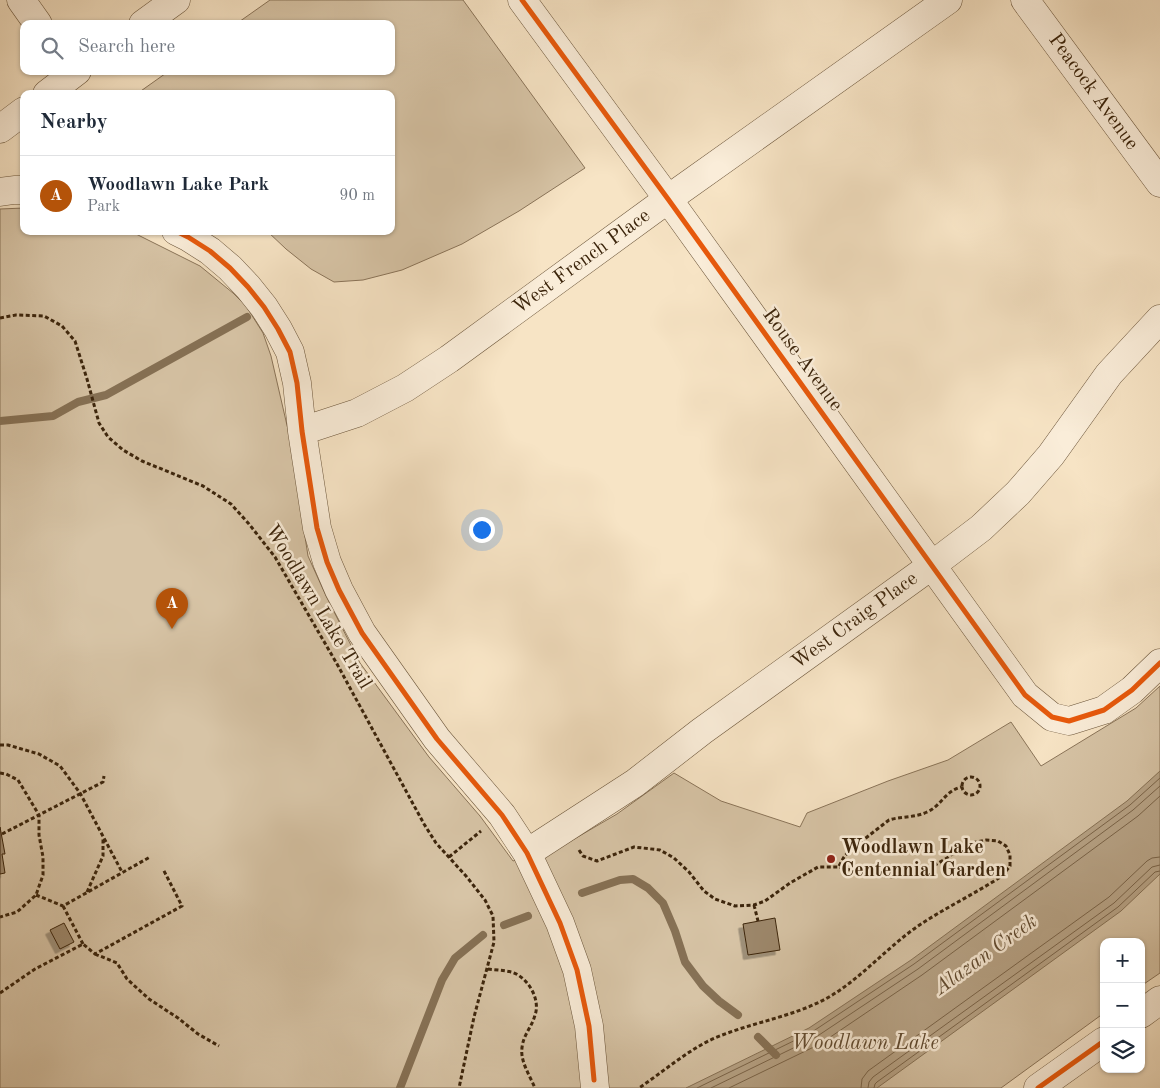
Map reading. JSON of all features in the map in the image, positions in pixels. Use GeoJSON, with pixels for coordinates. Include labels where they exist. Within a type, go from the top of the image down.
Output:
{"type":"FeatureCollection","features":[{"type":"Feature","properties":{"kind":"street"},"geometry":{"type":"LineString","coordinates":[[21,0],[35,20]]}},
{"type":"Feature","properties":{"kind":"street"},"geometry":{"type":"LineString","coordinates":[[148,20],[176,0]]}},
{"type":"Feature","properties":{"kind":"street","name":"Rouse Avenue"},"geometry":{"type":"LineString","coordinates":[[522,0],[668,199],[1025,695],[1052,717],[1069,721],[1104,710],[1132,690],[1160,663]]}},
{"type":"Feature","properties":{"kind":"street","name":"West French Place"},"geometry":{"type":"LineString","coordinates":[[302,431],[357,413],[405,388],[449,359],[668,199],[948,0]]}},
{"type":"Feature","properties":{"kind":"street","name":"Peacock Avenue"},"geometry":{"type":"LineString","coordinates":[[1025,0],[1160,184]]}},
{"type":"Feature","properties":{"kind":"street"},"geometry":{"type":"LineString","coordinates":[[52,90],[71,75]]}},
{"type":"Feature","properties":{"kind":"street"},"geometry":{"type":"LineString","coordinates":[[0,129],[20,114]]}},
{"type":"Feature","properties":{"kind":"street"},"geometry":{"type":"LineString","coordinates":[[0,192],[20,190]]}},
{"type":"Feature","properties":{"kind":"street"},"geometry":{"type":"LineString","coordinates":[[184,235],[210,251],[248,286],[264,307],[290,352],[297,383],[302,431],[317,528],[327,562],[339,590],[362,633],[437,739],[502,815],[527,853],[560,923],[577,970],[589,1026],[594,1084]]}},
{"type":"Feature","properties":{"kind":"street","name":"West Craig Place"},"geometry":{"type":"LineString","coordinates":[[527,853],[635,783],[702,731],[981,528],[1018,493],[1051,455],[1109,374],[1160,319]]}},
{"type":"Feature","properties":{"kind":"street"},"geometry":{"type":"LineString","coordinates":[[1145,1011],[1160,1000]]}},
{"type":"Feature","properties":{"kind":"street"},"geometry":{"type":"LineString","coordinates":[[1038,1088],[1100,1044]]}},
{"type":"Feature","properties":{"kind":"path"},"geometry":{"type":"LineString","coordinates":[[0,745],[8,745],[39,754],[60,766],[80,793],[122,872]]}},
{"type":"Feature","properties":{"kind":"path"},"geometry":{"type":"LineString","coordinates":[[0,772],[18,780],[39,815],[39,835],[43,857],[42,875],[36,895],[17,912],[0,917]]}},
{"type":"Feature","properties":{"kind":"path"},"geometry":{"type":"LineString","coordinates":[[2,834],[103,782],[104,776]]}},
{"type":"Feature","properties":{"kind":"path"},"geometry":{"type":"LineString","coordinates":[[839,866],[849,851],[889,820],[926,813],[932,810],[950,792],[961,787],[963,781],[971,777],[977,779],[980,784],[978,793],[972,796],[966,794],[961,787]]}},
{"type":"Feature","properties":{"kind":"path"},"geometry":{"type":"LineString","coordinates":[[449,857],[483,829]]}},
{"type":"Feature","properties":{"kind":"path"},"geometry":{"type":"LineString","coordinates":[[87,892],[103,856],[103,838]]}},
{"type":"Feature","properties":{"kind":"path"},"geometry":{"type":"LineString","coordinates":[[578,849],[583,856],[597,861],[634,847],[660,850],[674,858],[690,872],[704,891],[715,898],[735,906],[754,905],[765,901],[790,883],[818,868],[839,866],[868,875],[909,876],[928,869],[966,844],[986,840],[998,841],[1006,846],[1010,855],[1010,866],[1002,876],[921,924],[853,981],[828,997],[807,1008],[701,1044],[640,1088]]}},
{"type":"Feature","properties":{"kind":"path"},"geometry":{"type":"LineString","coordinates":[[63,906],[150,857]]}},
{"type":"Feature","properties":{"kind":"path"},"geometry":{"type":"LineString","coordinates":[[94,954],[182,906],[162,869]]}},
{"type":"Feature","properties":{"kind":"path"},"geometry":{"type":"LineString","coordinates":[[36,895],[63,906],[83,944],[94,954],[117,962],[127,979],[149,999],[198,1034],[219,1046]]}},
{"type":"Feature","properties":{"kind":"path"},"geometry":{"type":"LineString","coordinates":[[754,905],[758,921]]}},
{"type":"Feature","properties":{"kind":"path"},"geometry":{"type":"LineString","coordinates":[[0,993],[35,969],[83,944]]}},
{"type":"Feature","properties":{"kind":"path"},"geometry":{"type":"LineString","coordinates":[[488,969],[513,972],[528,984],[533,992],[537,1008],[521,1050],[535,1088]]}},
{"type":"Feature","properties":{"kind":"shaded area"},"geometry":{"type":"Polygon","coordinates":[[[270,0],[463,0],[585,168],[519,211],[462,244],[402,270],[363,280],[334,282],[311,269],[271,235],[395,235],[395,90],[142,90],[163,75],[395,75],[395,20],[242,20],[270,0]]]}},
{"type":"Feature","properties":{"kind":"shaded area"},"geometry":{"type":"Polygon","coordinates":[[[20,208],[20,235],[138,235],[200,266],[246,306],[263,333],[271,356],[289,434],[308,556],[326,596],[360,663],[429,757],[480,816],[513,861],[564,845],[617,814],[674,773],[721,801],[800,827],[807,813],[948,760],[1011,722],[1041,766],[1136,708],[1160,686],[1160,973],[1145,983],[1145,938],[1100,938],[1100,1016],[1001,1088],[0,1088],[0,209],[20,208]]]}},
{"type":"Feature","properties":{"kind":"water","name":"Woodlawn Lake"},"geometry":{"type":"Polygon","coordinates":[[[1160,771],[1160,874],[1121,911],[877,1088],[686,1088],[809,1028],[911,960],[1127,801],[1160,771]]]}},
{"type":"Feature","properties":{"kind":"building"},"geometry":{"type":"Polygon","coordinates":[[[0,827],[5,854],[2,854],[5,873],[0,874],[0,827]]]}},
{"type":"Feature","properties":{"kind":"building"},"geometry":{"type":"Polygon","coordinates":[[[775,918],[780,950],[748,955],[743,924],[775,918]]]}},
{"type":"Feature","properties":{"kind":"building"},"geometry":{"type":"Polygon","coordinates":[[[64,923],[74,942],[60,949],[50,930],[64,923]]]}},
{"type":"Feature","properties":{"kind":"waterway"},"geometry":{"type":"LineString","coordinates":[[0,421],[53,416],[78,402],[106,395],[247,317]]}},
{"type":"Feature","properties":{"kind":"waterway"},"geometry":{"type":"LineString","coordinates":[[582,893],[620,880],[633,879],[648,888],[663,903],[685,962],[703,986],[738,1015]]}},
{"type":"Feature","properties":{"kind":"waterway"},"geometry":{"type":"LineString","coordinates":[[504,925],[528,916]]}},
{"type":"Feature","properties":{"kind":"waterway"},"geometry":{"type":"LineString","coordinates":[[400,1088],[442,980],[455,958],[483,935]]}},
{"type":"Feature","properties":{"kind":"waterway"},"geometry":{"type":"LineString","coordinates":[[758,1037],[776,1055]]}},
{"type":"Feature","properties":{"kind":"cycle path"},"geometry":{"type":"LineString","coordinates":[[522,0],[668,199],[1025,695],[1052,717],[1069,721],[1104,710],[1132,690],[1160,663]]}},
{"type":"Feature","properties":{"kind":"cycle path"},"geometry":{"type":"LineString","coordinates":[[184,235],[210,251],[248,287],[264,307],[290,352],[297,383],[302,431],[317,528],[327,562],[339,590],[362,633],[437,739],[502,815],[527,853],[560,923],[577,970],[589,1026],[594,1080]]}},
{"type":"Feature","properties":{"kind":"cycle path"},"geometry":{"type":"LineString","coordinates":[[1038,1088],[1100,1044]]}},
{"type":"Feature","properties":{"kind":"place","name":"Woodlawn Lake Park"},"geometry":{"type":"Point","coordinates":[172,629]}},
{"type":"Feature","properties":{"kind":"place","name":"Woodlawn Lake Centennial Garden"},"geometry":{"type":"Point","coordinates":[831,859]}},
{"type":"Feature","properties":{"kind":"water label","name":"Alazan Creek"},"geometry":{"type":"Point","coordinates":[986,955]}}]}
